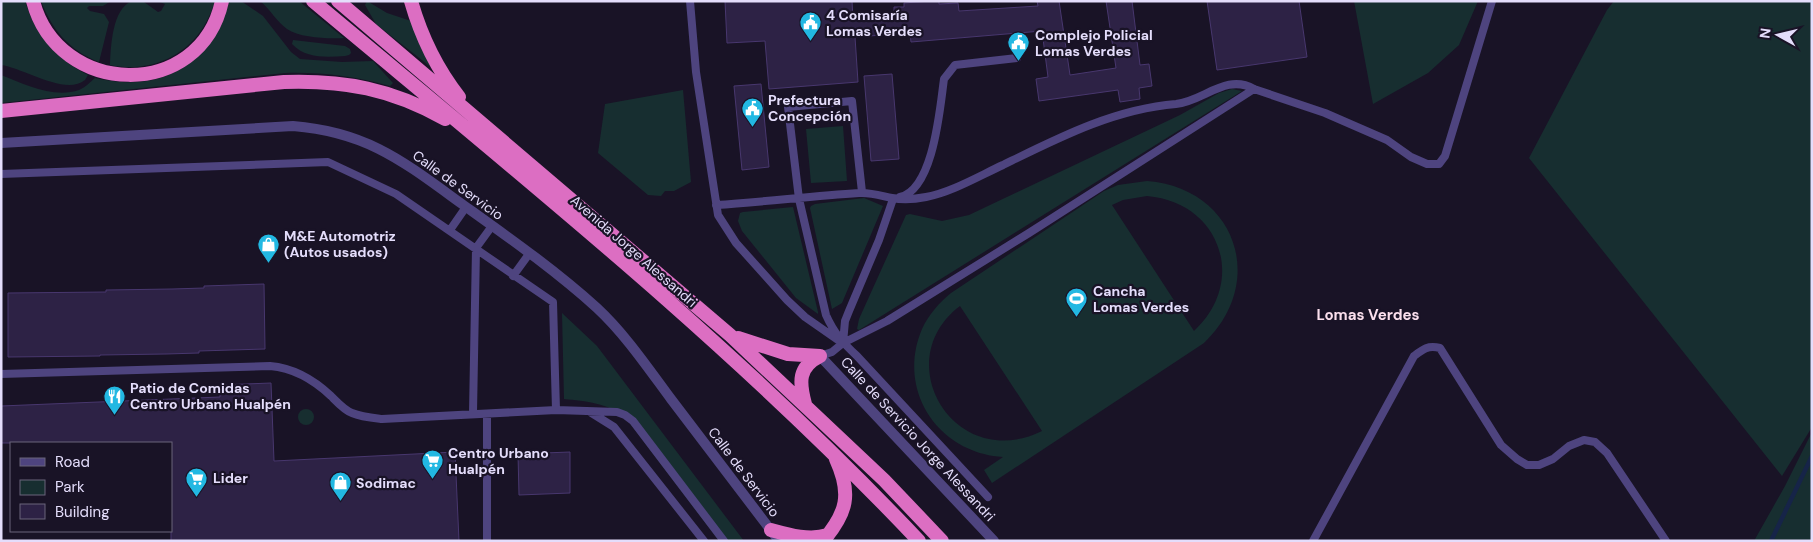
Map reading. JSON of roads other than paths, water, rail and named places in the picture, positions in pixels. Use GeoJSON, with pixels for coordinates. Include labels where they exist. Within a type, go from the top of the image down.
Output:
{"type":"FeatureCollection","features":[{"type":"Feature","properties":{"kind":"highway"},"geometry":{"type":"LineString","coordinates":[[33,1],[40,19],[49,34],[59,46],[76,60],[100,72],[135,76],[167,68],[188,56],[210,31],[222,1]]}},
{"type":"Feature","properties":{"kind":"highway","name":"Avenida Jorge Alessandri"},"geometry":{"type":"LineString","coordinates":[[313,1],[718,345],[832,452],[919,541]]}},
{"type":"Feature","properties":{"kind":"highway","name":"Avenida Jorge Alessandri"},"geometry":{"type":"LineString","coordinates":[[338,1],[730,334],[884,480],[942,541]]}},
{"type":"Feature","properties":{"kind":"highway"},"geometry":{"type":"LineString","coordinates":[[411,1],[420,29],[436,60],[454,91],[474,115]]}},
{"type":"Feature","properties":{"kind":"highway"},"geometry":{"type":"LineString","coordinates":[[1,110],[284,82],[326,81],[365,87],[401,98],[433,113],[475,137]]}},
{"type":"Feature","properties":{"kind":"highway"},"geometry":{"type":"LineString","coordinates":[[730,334],[774,350],[804,356],[820,356]]}},
{"type":"Feature","properties":{"kind":"highway"},"geometry":{"type":"LineString","coordinates":[[805,404],[802,374],[808,364],[820,356]]}},
{"type":"Feature","properties":{"kind":"highway"},"geometry":{"type":"LineString","coordinates":[[775,535],[826,538],[839,521],[845,503],[843,480],[832,452]]}},
{"type":"Feature","properties":{"kind":"street","name":"Calle de Servicio"},"geometry":{"type":"LineString","coordinates":[[1,143],[277,126],[312,128],[347,135],[381,149],[413,169],[492,226],[597,309],[614,326],[775,535]]}},
{"type":"Feature","properties":{"kind":"street","name":"Calle de Servicio Jorge Alessandri"},"geometry":{"type":"LineString","coordinates":[[820,356],[994,541]]}},
{"type":"Feature","properties":{"kind":"lane"},"geometry":{"type":"LineString","coordinates":[[690,1],[696,72],[718,215],[736,243],[787,300],[805,318],[842,343],[857,356],[988,496]]}},
{"type":"Feature","properties":{"kind":"lane"},"geometry":{"type":"LineString","coordinates":[[716,205],[862,192],[893,199],[927,197],[964,183],[1068,133],[1141,108],[1185,102],[1235,83],[1246,85],[1325,113],[1388,140],[1411,157],[1427,164],[1439,164],[1445,156],[1492,1]]}},
{"type":"Feature","properties":{"kind":"lane"},"geometry":{"type":"LineString","coordinates":[[893,199],[904,196],[915,188],[925,171],[935,141],[944,78],[949,70],[955,65],[1017,58]]}},
{"type":"Feature","properties":{"kind":"lane"},"geometry":{"type":"LineString","coordinates":[[820,356],[832,352],[842,343],[887,321],[1254,89]]}},
{"type":"Feature","properties":{"kind":"lane"},"geometry":{"type":"LineString","coordinates":[[842,343],[826,316],[799,199],[788,107],[852,101],[862,192]]}},
{"type":"Feature","properties":{"kind":"lane"},"geometry":{"type":"LineString","coordinates":[[1,174],[328,162],[396,194],[553,302],[556,410]]}},
{"type":"Feature","properties":{"kind":"lane"},"geometry":{"type":"LineString","coordinates":[[842,343],[849,311],[879,240],[893,199]]}},
{"type":"Feature","properties":{"kind":"lane"},"geometry":{"type":"LineString","coordinates":[[450,230],[466,207]]}},
{"type":"Feature","properties":{"kind":"lane"},"geometry":{"type":"LineString","coordinates":[[474,413],[476,248],[492,226]]}},
{"type":"Feature","properties":{"kind":"lane"},"geometry":{"type":"LineString","coordinates":[[514,276],[529,254]]}},
{"type":"Feature","properties":{"kind":"lane"},"geometry":{"type":"LineString","coordinates":[[1313,541],[1414,356],[1424,348],[1432,346],[1440,348],[1501,445],[1517,459],[1527,465],[1539,465],[1553,459],[1569,446],[1584,440],[1594,442],[1608,453],[1666,541]]}},
{"type":"Feature","properties":{"kind":"lane"},"geometry":{"type":"LineString","coordinates":[[1,374],[270,366],[283,367],[301,374],[327,392],[351,413],[382,419],[556,410],[617,412],[633,421],[724,541]]}},
{"type":"Feature","properties":{"kind":"lane"},"geometry":{"type":"LineString","coordinates":[[590,412],[614,428],[704,541]]}},
{"type":"Feature","properties":{"kind":"lane"},"geometry":{"type":"LineString","coordinates":[[486,541],[487,414]]}},
{"type":"Feature","properties":{"kind":"waterway"},"geometry":{"type":"LineString","coordinates":[[1771,541],[1812,456]]}},
{"type":"Feature","properties":{"kind":"place","name":"4 Comisaría Lomas Verdes"},"geometry":{"type":"Point","coordinates":[810,42]}},
{"type":"Feature","properties":{"kind":"place","name":"Complejo Policial Lomas Verdes"},"geometry":{"type":"Point","coordinates":[1019,62]}},
{"type":"Feature","properties":{"kind":"place","name":"Prefectura Concepción"},"geometry":{"type":"Point","coordinates":[752,127]}},
{"type":"Feature","properties":{"kind":"place","name":"M&E Automotriz (Autos usados)"},"geometry":{"type":"Point","coordinates":[268,263]}},
{"type":"Feature","properties":{"kind":"place","name":"Cancha Lomas Verdes"},"geometry":{"type":"Point","coordinates":[1077,318]}},
{"type":"Feature","properties":{"kind":"place","name":"Patio de Comidas Centro Urbano Hualpén"},"geometry":{"type":"Point","coordinates":[114,415]}},
{"type":"Feature","properties":{"kind":"place","name":"Centro Urbano Hualpén"},"geometry":{"type":"Point","coordinates":[432,480]}},
{"type":"Feature","properties":{"kind":"place","name":"Lider"},"geometry":{"type":"Point","coordinates":[197,497]}},
{"type":"Feature","properties":{"kind":"place","name":"Sodimac"},"geometry":{"type":"Point","coordinates":[340,502]}},
{"type":"Feature","properties":{"kind":"district","name":"Lomas Verdes"},"geometry":{"type":"Point","coordinates":[1368,315]}}]}
